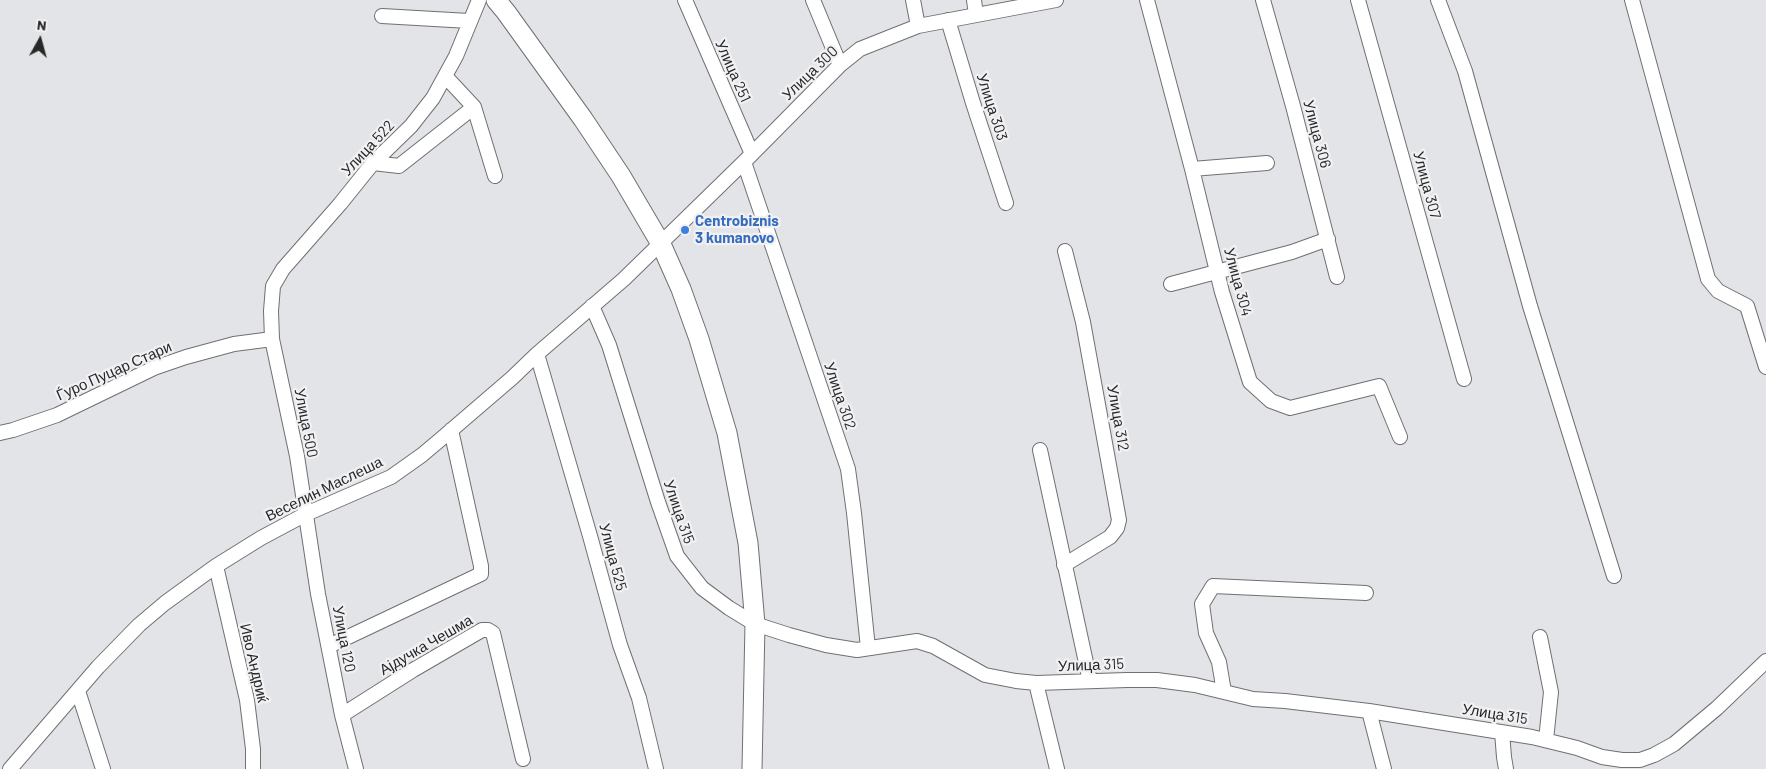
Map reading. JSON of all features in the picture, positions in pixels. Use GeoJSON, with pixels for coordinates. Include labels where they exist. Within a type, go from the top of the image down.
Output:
{"type":"FeatureCollection","features":[{"type":"Feature","properties":{"kind":"main road"},"geometry":{"type":"LineString","coordinates":[[501,6],[583,119],[621,176],[661,244],[699,339],[727,434],[748,543],[755,624],[752,769]]}},
{"type":"Feature","properties":{"kind":"street"},"geometry":{"type":"LineString","coordinates":[[382,16],[469,21],[479,0]]}},
{"type":"Feature","properties":{"kind":"street","name":"Улица 251"},"geometry":{"type":"LineString","coordinates":[[685,0],[748,158]]}},
{"type":"Feature","properties":{"kind":"street"},"geometry":{"type":"LineString","coordinates":[[812,0],[840,65]]}},
{"type":"Feature","properties":{"kind":"street"},"geometry":{"type":"LineString","coordinates":[[913,0],[918,26]]}},
{"type":"Feature","properties":{"kind":"street"},"geometry":{"type":"LineString","coordinates":[[974,0],[976,15]]}},
{"type":"Feature","properties":{"kind":"street","name":"Улица 300"},"geometry":{"type":"LineString","coordinates":[[661,244],[840,65],[860,49],[918,26],[1056,0]]}},
{"type":"Feature","properties":{"kind":"street","name":"Улица 304"},"geometry":{"type":"LineString","coordinates":[[1147,0],[1218,270],[1222,292],[1250,382],[1271,400],[1290,408],[1379,386],[1400,437]]}},
{"type":"Feature","properties":{"kind":"street","name":"Улица 306"},"geometry":{"type":"LineString","coordinates":[[1263,0],[1337,277]]}},
{"type":"Feature","properties":{"kind":"street","name":"Улица 307"},"geometry":{"type":"LineString","coordinates":[[1358,0],[1464,379]]}},
{"type":"Feature","properties":{"kind":"street"},"geometry":{"type":"LineString","coordinates":[[1438,0],[1465,71],[1530,306],[1614,576]]}},
{"type":"Feature","properties":{"kind":"street"},"geometry":{"type":"LineString","coordinates":[[1632,0],[1708,279],[1718,291],[1747,306],[1766,367]]}},
{"type":"Feature","properties":{"kind":"street","name":"Улица 303"},"geometry":{"type":"LineString","coordinates":[[948,20],[973,104],[1006,203]]}},
{"type":"Feature","properties":{"kind":"street","name":"Улица 522"},"geometry":{"type":"LineString","coordinates":[[272,339],[271,311],[273,286],[283,269],[374,163],[412,126],[433,98],[446,77],[469,21]]}},
{"type":"Feature","properties":{"kind":"street"},"geometry":{"type":"LineString","coordinates":[[446,77],[474,107],[495,176]]}},
{"type":"Feature","properties":{"kind":"street"},"geometry":{"type":"LineString","coordinates":[[374,163],[399,166],[474,107]]}},
{"type":"Feature","properties":{"kind":"street","name":"Улица 302"},"geometry":{"type":"LineString","coordinates":[[748,158],[848,468],[868,648]]}},
{"type":"Feature","properties":{"kind":"street"},"geometry":{"type":"LineString","coordinates":[[1192,169],[1266,163]]}},
{"type":"Feature","properties":{"kind":"street"},"geometry":{"type":"LineString","coordinates":[[1171,284],[1218,270],[1292,252],[1328,239]]}},
{"type":"Feature","properties":{"kind":"street","name":"Веселин Маслеша"},"geometry":{"type":"LineString","coordinates":[[10,769],[139,625],[165,603],[216,566],[261,538],[306,514],[390,477],[422,455],[512,378],[661,244]]}},
{"type":"Feature","properties":{"kind":"street","name":"Улица 312"},"geometry":{"type":"LineString","coordinates":[[1064,565],[1110,537],[1117,528],[1119,520],[1083,322],[1066,251]]}},
{"type":"Feature","properties":{"kind":"street","name":"Улица 315"},"geometry":{"type":"LineString","coordinates":[[592,306],[609,345],[658,502],[677,556],[702,588],[729,608],[755,624],[789,635],[826,645],[857,650],[917,641],[934,646],[985,675],[1036,683],[1158,680],[1195,685],[1253,699],[1369,711],[1502,732],[1546,740],[1602,757],[1643,765],[1654,755],[1674,744],[1717,708],[1766,662]]}},
{"type":"Feature","properties":{"kind":"street","name":"Ѓуро Пуцар Стари"},"geometry":{"type":"LineString","coordinates":[[0,433],[57,415],[154,368],[234,344],[272,339]]}},
{"type":"Feature","properties":{"kind":"street","name":"Улица 500"},"geometry":{"type":"LineString","coordinates":[[272,339],[306,514]]}},
{"type":"Feature","properties":{"kind":"street","name":"Улица 525"},"geometry":{"type":"LineString","coordinates":[[537,354],[620,645],[638,698],[656,769]]}},
{"type":"Feature","properties":{"kind":"street"},"geometry":{"type":"LineString","coordinates":[[329,646],[481,574],[481,566],[451,430]]}},
{"type":"Feature","properties":{"kind":"street"},"geometry":{"type":"LineString","coordinates":[[1040,450],[1090,681]]}},
{"type":"Feature","properties":{"kind":"street","name":"Улица 120"},"geometry":{"type":"LineString","coordinates":[[306,514],[318,594],[342,715],[356,769]]}},
{"type":"Feature","properties":{"kind":"street","name":"Иво Андриќ"},"geometry":{"type":"LineString","coordinates":[[216,566],[248,700],[253,769]]}},
{"type":"Feature","properties":{"kind":"street"},"geometry":{"type":"LineString","coordinates":[[1224,692],[1219,662],[1206,633],[1202,604],[1213,586],[1366,593]]}},
{"type":"Feature","properties":{"kind":"street","name":"Ајдучка Чешма"},"geometry":{"type":"LineString","coordinates":[[342,715],[413,670],[482,630],[488,630],[493,633],[523,759]]}},
{"type":"Feature","properties":{"kind":"street"},"geometry":{"type":"LineString","coordinates":[[1540,637],[1551,692],[1546,740]]}},
{"type":"Feature","properties":{"kind":"street"},"geometry":{"type":"LineString","coordinates":[[1036,683],[1057,769]]}},
{"type":"Feature","properties":{"kind":"street"},"geometry":{"type":"LineString","coordinates":[[78,691],[103,769]]}},
{"type":"Feature","properties":{"kind":"street"},"geometry":{"type":"LineString","coordinates":[[1369,711],[1384,769]]}},
{"type":"Feature","properties":{"kind":"street"},"geometry":{"type":"LineString","coordinates":[[1502,732],[1506,769]]}},
{"type":"Feature","properties":{"kind":"place","name":"Centrobiznis 3 kumanovo"},"geometry":{"type":"Point","coordinates":[685,230]}}]}
